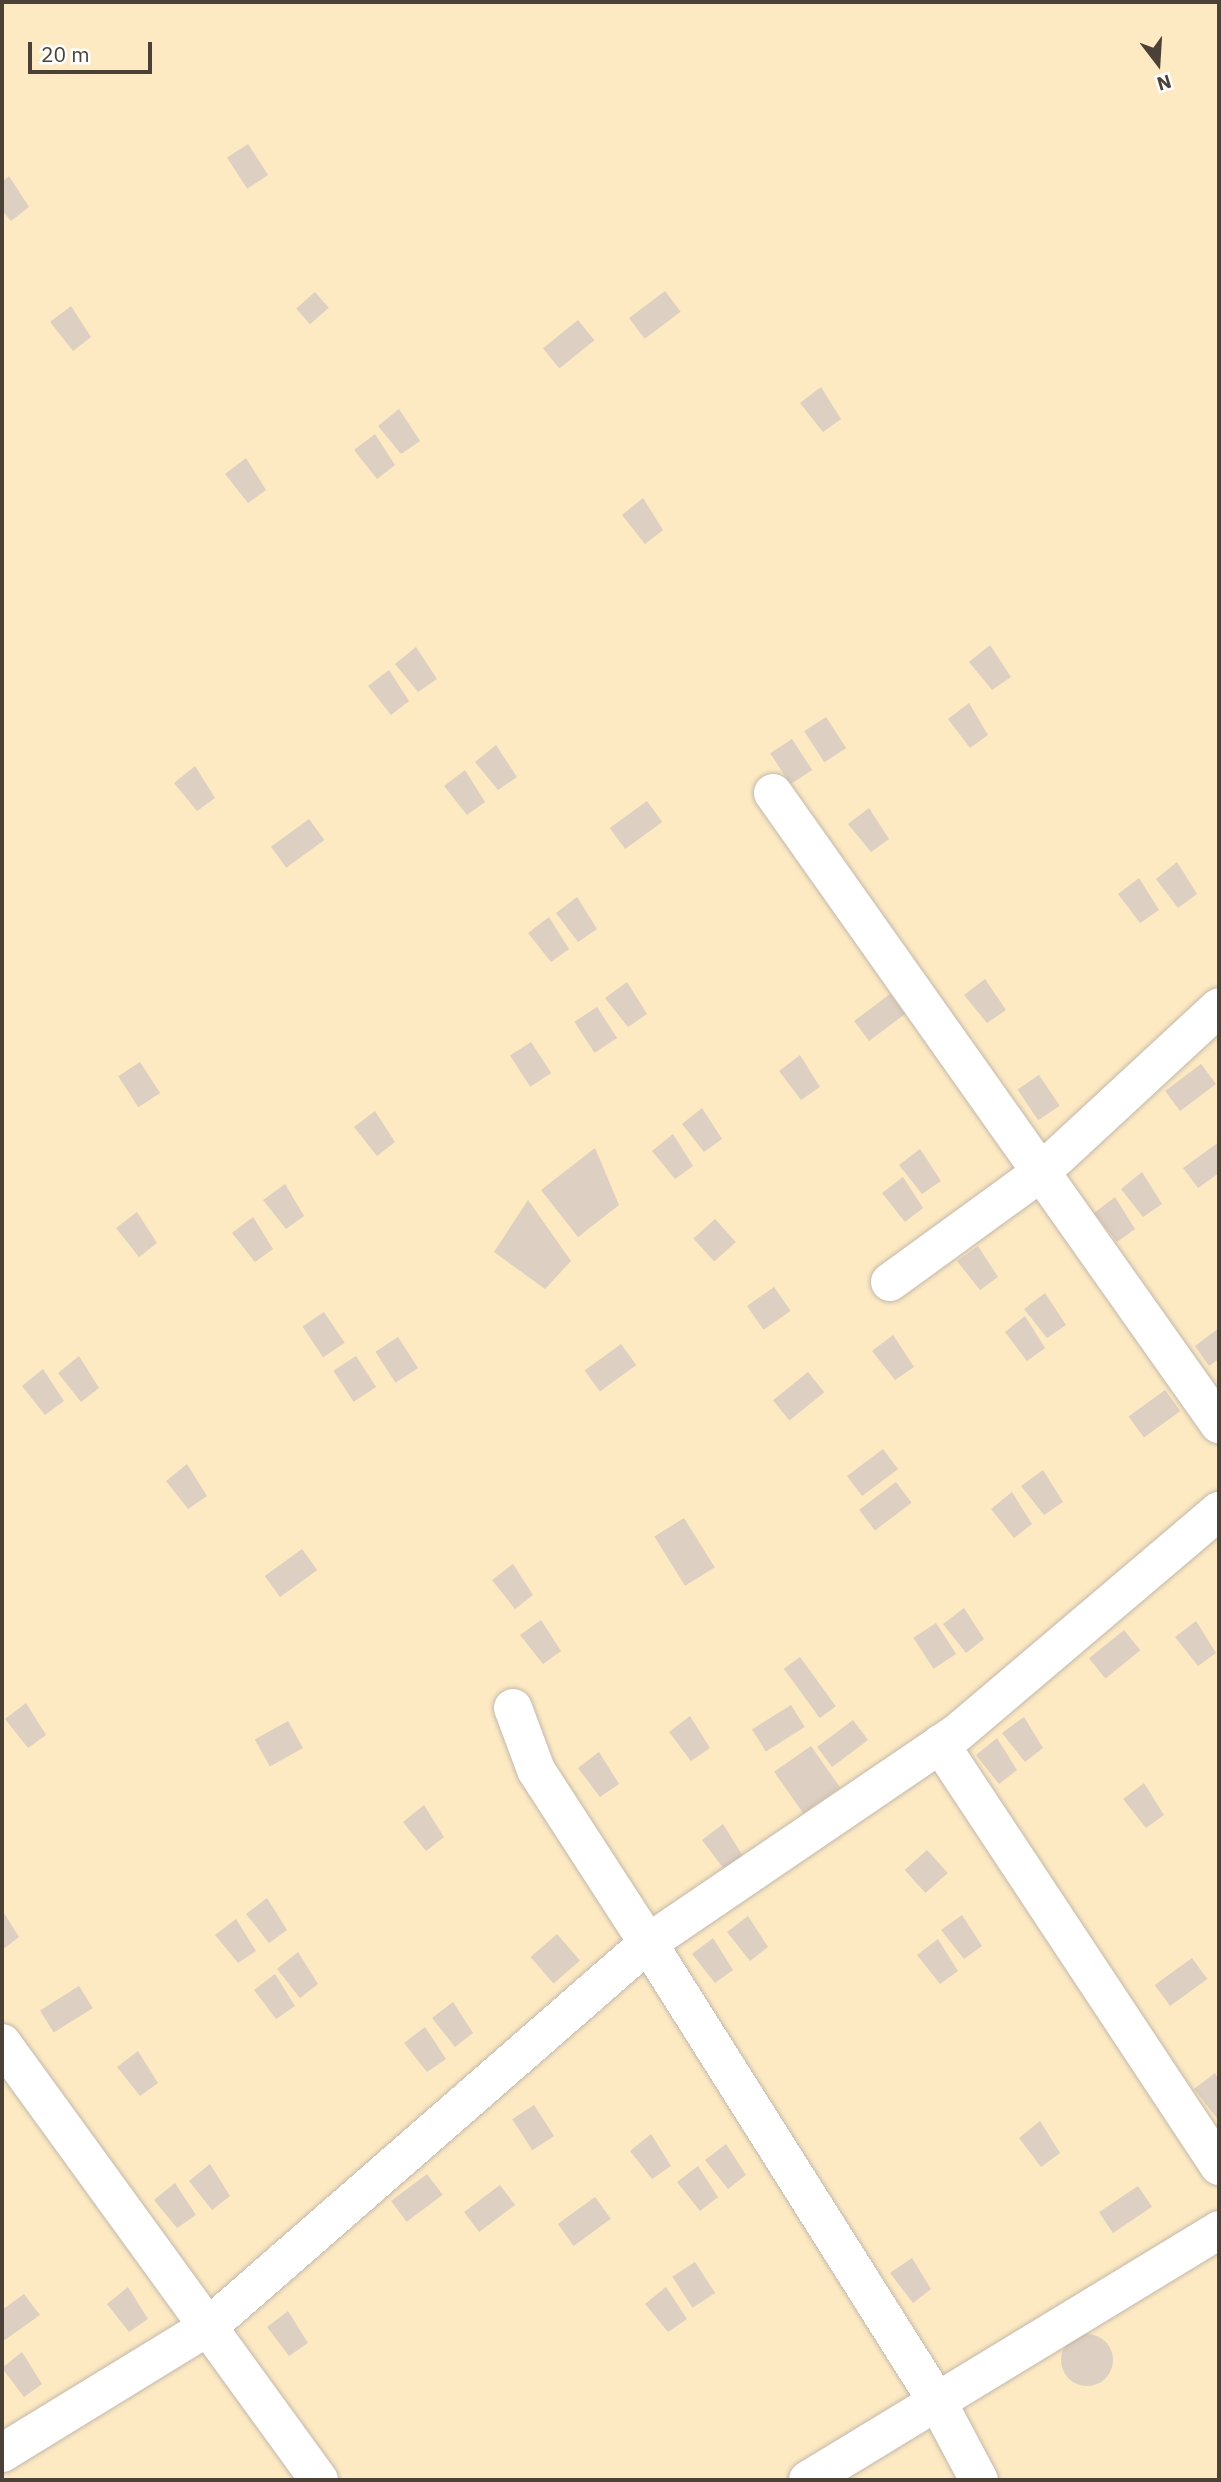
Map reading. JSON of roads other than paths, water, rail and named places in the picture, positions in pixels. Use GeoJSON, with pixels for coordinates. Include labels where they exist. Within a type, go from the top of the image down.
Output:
{"type":"FeatureCollection","features":[{"type":"Feature","properties":{"kind":"street"},"geometry":{"type":"LineString","coordinates":[[773,793],[1219,1424]]}},
{"type":"Feature","properties":{"kind":"street"},"geometry":{"type":"LineString","coordinates":[[890,1283],[1040,1173],[1219,1007]]}},
{"type":"Feature","properties":{"kind":"street"},"geometry":{"type":"LineString","coordinates":[[2,2453],[208,2327],[648,1943],[940,1744],[1219,1511]]}},
{"type":"Feature","properties":{"kind":"street"},"geometry":{"type":"LineString","coordinates":[[513,1708],[536,1770],[939,2403],[979,2480]]}},
{"type":"Feature","properties":{"kind":"street"},"geometry":{"type":"LineString","coordinates":[[940,1744],[1219,2165]]}},
{"type":"Feature","properties":{"kind":"street"},"geometry":{"type":"LineString","coordinates":[[2,2043],[319,2480]]}},
{"type":"Feature","properties":{"kind":"street"},"geometry":{"type":"LineString","coordinates":[[808,2480],[939,2403],[1219,2230]]}}]}
